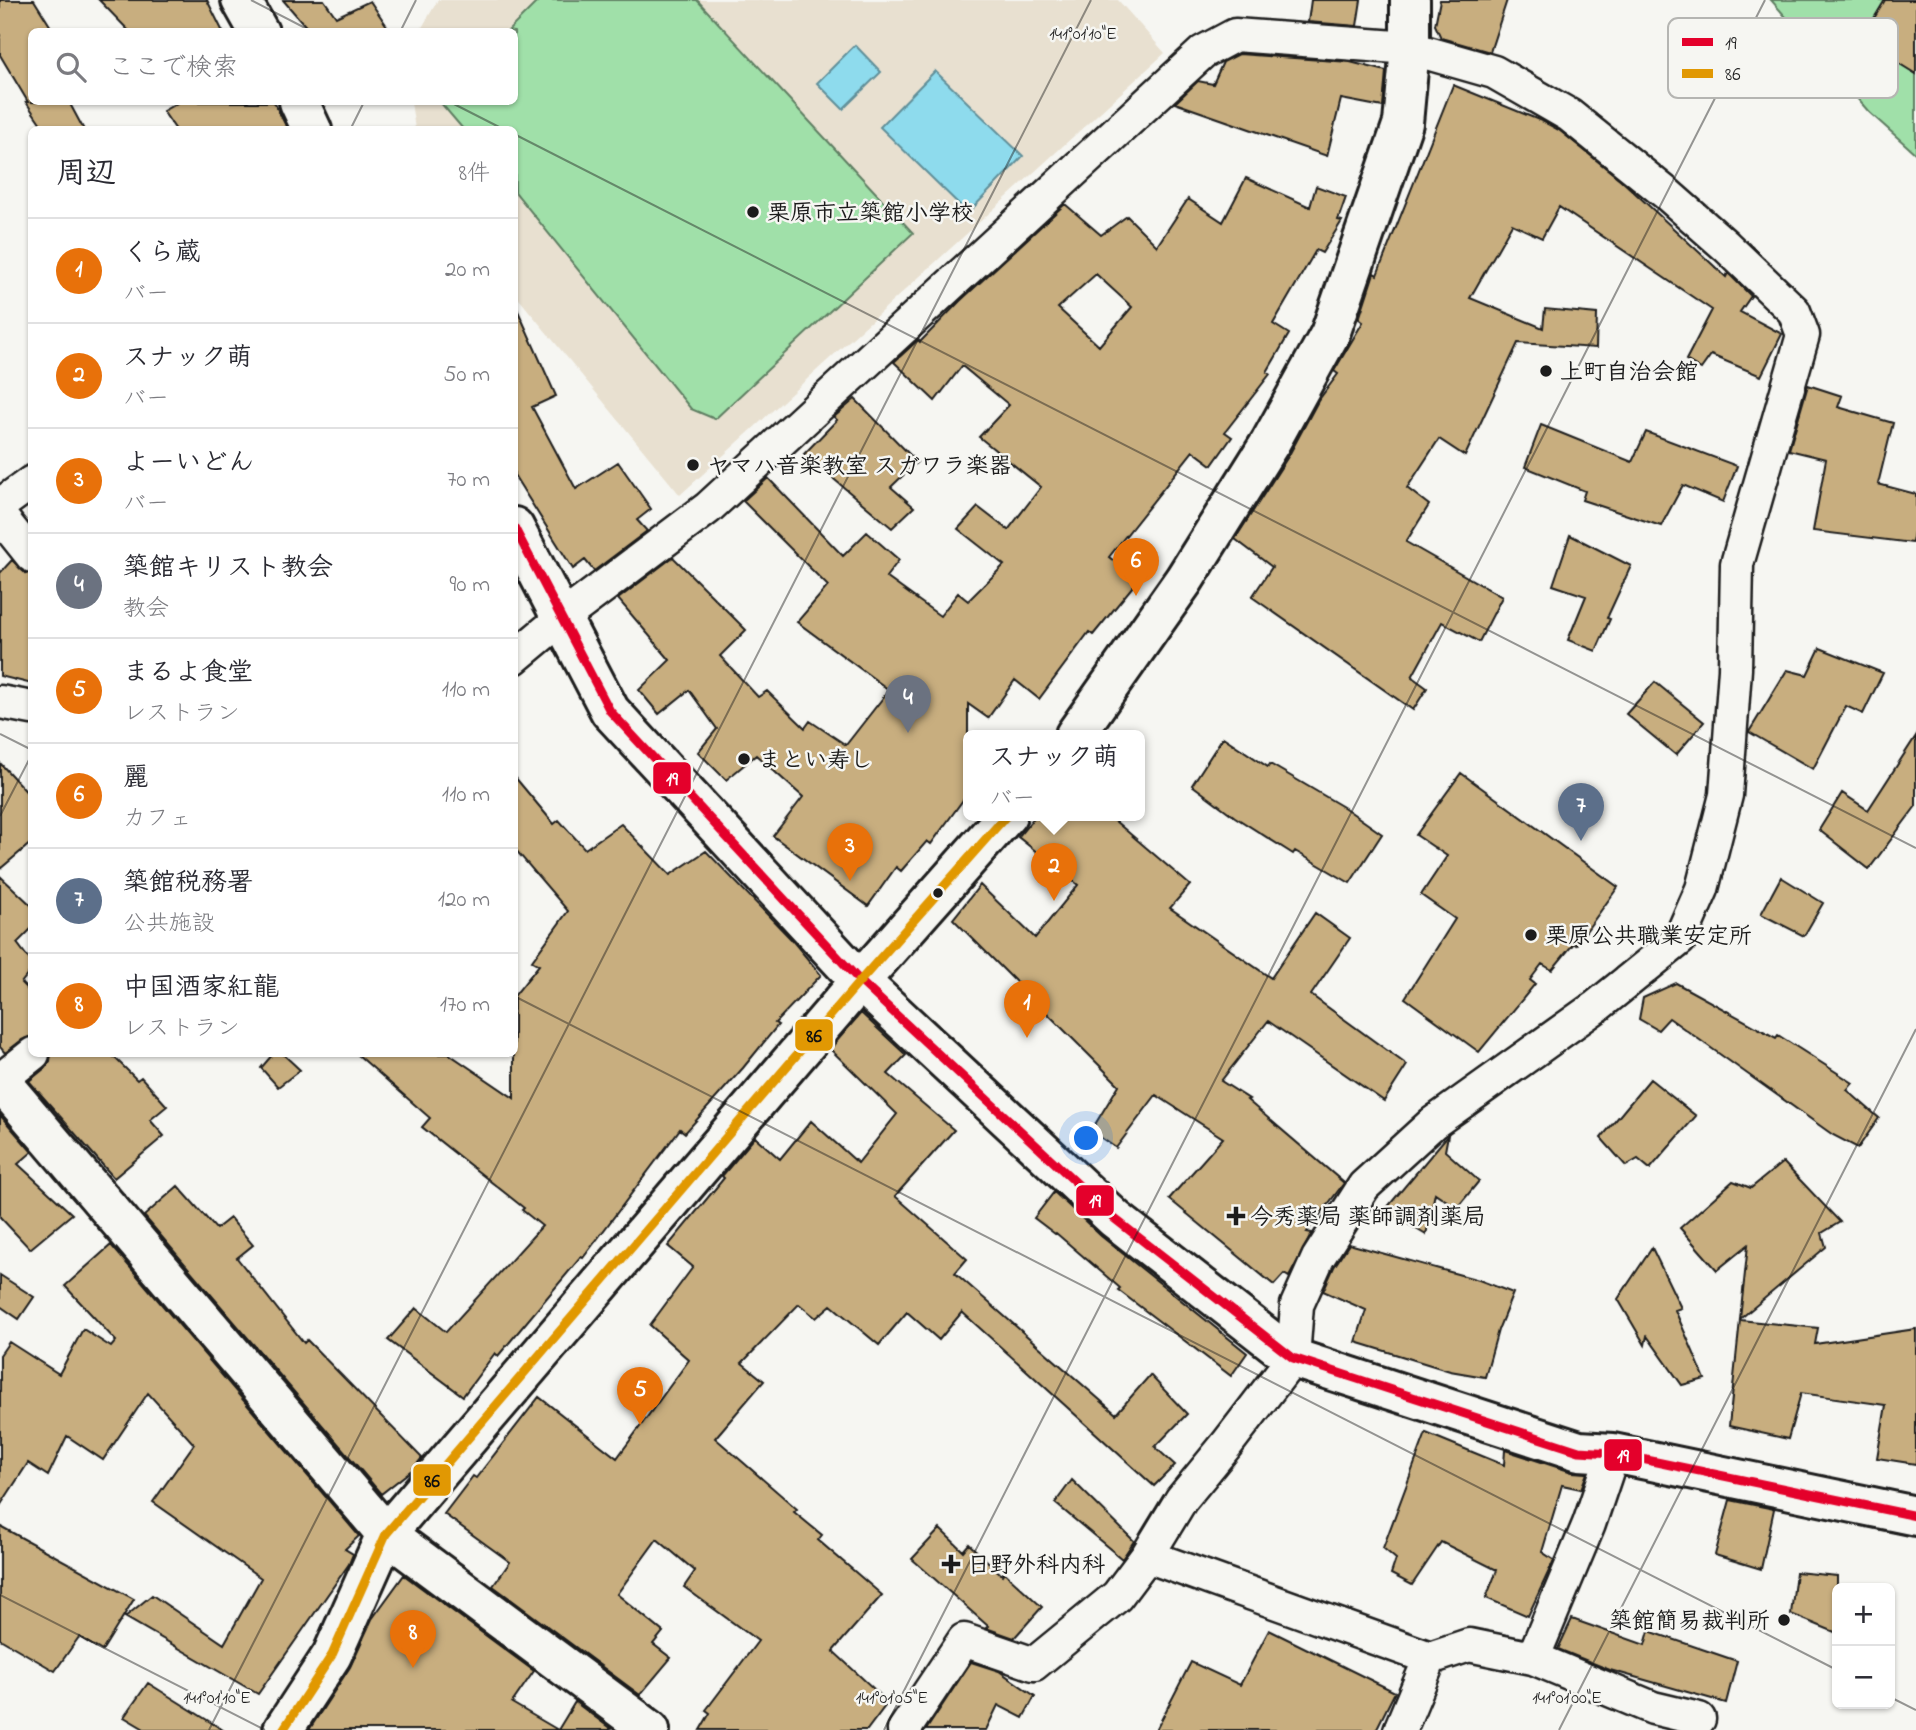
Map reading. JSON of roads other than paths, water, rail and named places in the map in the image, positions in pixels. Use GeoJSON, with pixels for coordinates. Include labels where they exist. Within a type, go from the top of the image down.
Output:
{"type":"FeatureCollection","features":[{"type":"Feature","properties":{"kind":"street"},"geometry":{"type":"LineString","coordinates":[[241,0],[258,28]]}},
{"type":"Feature","properties":{"kind":"street"},"geometry":{"type":"LineString","coordinates":[[1078,730],[1191,568],[1270,443],[1330,334],[1403,123],[1410,48],[1410,0]]}},
{"type":"Feature","properties":{"kind":"street"},"geometry":{"type":"LineString","coordinates":[[518,654],[708,508],[1202,52],[1235,35],[1410,48],[1494,72],[1569,115],[1667,194],[1794,311],[1803,335],[1737,564],[1735,668],[1726,795],[1702,889],[1679,939],[1597,1006],[1433,1123],[1364,1186],[1318,1258],[1297,1305],[1293,1358],[1181,1500],[1147,1556],[1117,1596],[1034,1664],[964,1640],[904,1730]]}},
{"type":"Feature","properties":{"kind":"street"},"geometry":{"type":"LineString","coordinates":[[300,105],[310,126]]}},
{"type":"Feature","properties":{"kind":"street"},"geometry":{"type":"LineString","coordinates":[[0,505],[28,485]]}},
{"type":"Feature","properties":{"kind":"street"},"geometry":{"type":"LineString","coordinates":[[0,516],[28,551]]}},
{"type":"Feature","properties":{"kind":"street"},"geometry":{"type":"LineString","coordinates":[[518,535],[610,711],[860,981],[1115,1219],[1293,1358],[1579,1451],[1613,1453],[1916,1516]]}},
{"type":"Feature","properties":{"kind":"street"},"geometry":{"type":"LineString","coordinates":[[0,702],[28,707]]}},
{"type":"Feature","properties":{"kind":"street"},"geometry":{"type":"LineString","coordinates":[[283,1730],[332,1655],[386,1534],[860,981],[1002,821]]}},
{"type":"Feature","properties":{"kind":"street"},"geometry":{"type":"LineString","coordinates":[[29,1057],[0,1081],[386,1534],[650,1730]]}},
{"type":"Feature","properties":{"kind":"street"},"geometry":{"type":"LineString","coordinates":[[1534,1658],[1589,1524],[1613,1453]]}},
{"type":"Feature","properties":{"kind":"street"},"geometry":{"type":"LineString","coordinates":[[1147,1556],[1430,1658],[1469,1645],[1534,1658],[1653,1708],[1699,1719]]}},
{"type":"Feature","properties":{"kind":"street"},"geometry":{"type":"LineString","coordinates":[[1400,1730],[1430,1658]]}},
{"type":"Feature","properties":{"kind":"water"},"geometry":{"type":"Polygon","coordinates":[[[855,45],[881,72],[843,109],[817,83],[855,45]]]}},
{"type":"Feature","properties":{"kind":"water"},"geometry":{"type":"Polygon","coordinates":[[[935,71],[1023,156],[968,213],[880,127],[935,71]]]}},
{"type":"Feature","properties":{"kind":"place","name":"栗原市立築館小学校"},"geometry":{"type":"Point","coordinates":[753,212]}},
{"type":"Feature","properties":{"kind":"place","name":"上町自治会館"},"geometry":{"type":"Point","coordinates":[1546,371]}},
{"type":"Feature","properties":{"kind":"place","name":"ヤマハ音楽教室 スガワラ楽器"},"geometry":{"type":"Point","coordinates":[693,465]}},
{"type":"Feature","properties":{"kind":"place","name":"麗"},"geometry":{"type":"Point","coordinates":[1136,596]}},
{"type":"Feature","properties":{"kind":"place","name":"築館キリスト教会"},"geometry":{"type":"Point","coordinates":[908,733]}},
{"type":"Feature","properties":{"kind":"place","name":"まとい寿し"},"geometry":{"type":"Point","coordinates":[744,759]}},
{"type":"Feature","properties":{"kind":"place","name":"築館税務署"},"geometry":{"type":"Point","coordinates":[1581,841]}},
{"type":"Feature","properties":{"kind":"place","name":"よーいどん"},"geometry":{"type":"Point","coordinates":[850,881]}},
{"type":"Feature","properties":{"kind":"place","name":"スナック萌"},"geometry":{"type":"Point","coordinates":[1054,901]}},
{"type":"Feature","properties":{"kind":"place","name":"栗原公共職業安定所"},"geometry":{"type":"Point","coordinates":[1531,935]}},
{"type":"Feature","properties":{"kind":"place","name":"くら蔵"},"geometry":{"type":"Point","coordinates":[1027,1038]}},
{"type":"Feature","properties":{"kind":"place","name":"今秀薬局 薬師調剤薬局"},"geometry":{"type":"Point","coordinates":[1236,1216]}},
{"type":"Feature","properties":{"kind":"place","name":"まるよ食堂"},"geometry":{"type":"Point","coordinates":[640,1425]}},
{"type":"Feature","properties":{"kind":"place","name":"日野外科内科"},"geometry":{"type":"Point","coordinates":[951,1564]}},
{"type":"Feature","properties":{"kind":"place","name":"築館簡易裁判所"},"geometry":{"type":"Point","coordinates":[1784,1620]}},
{"type":"Feature","properties":{"kind":"place","name":"中国酒家紅龍"},"geometry":{"type":"Point","coordinates":[413,1668]}}]}
